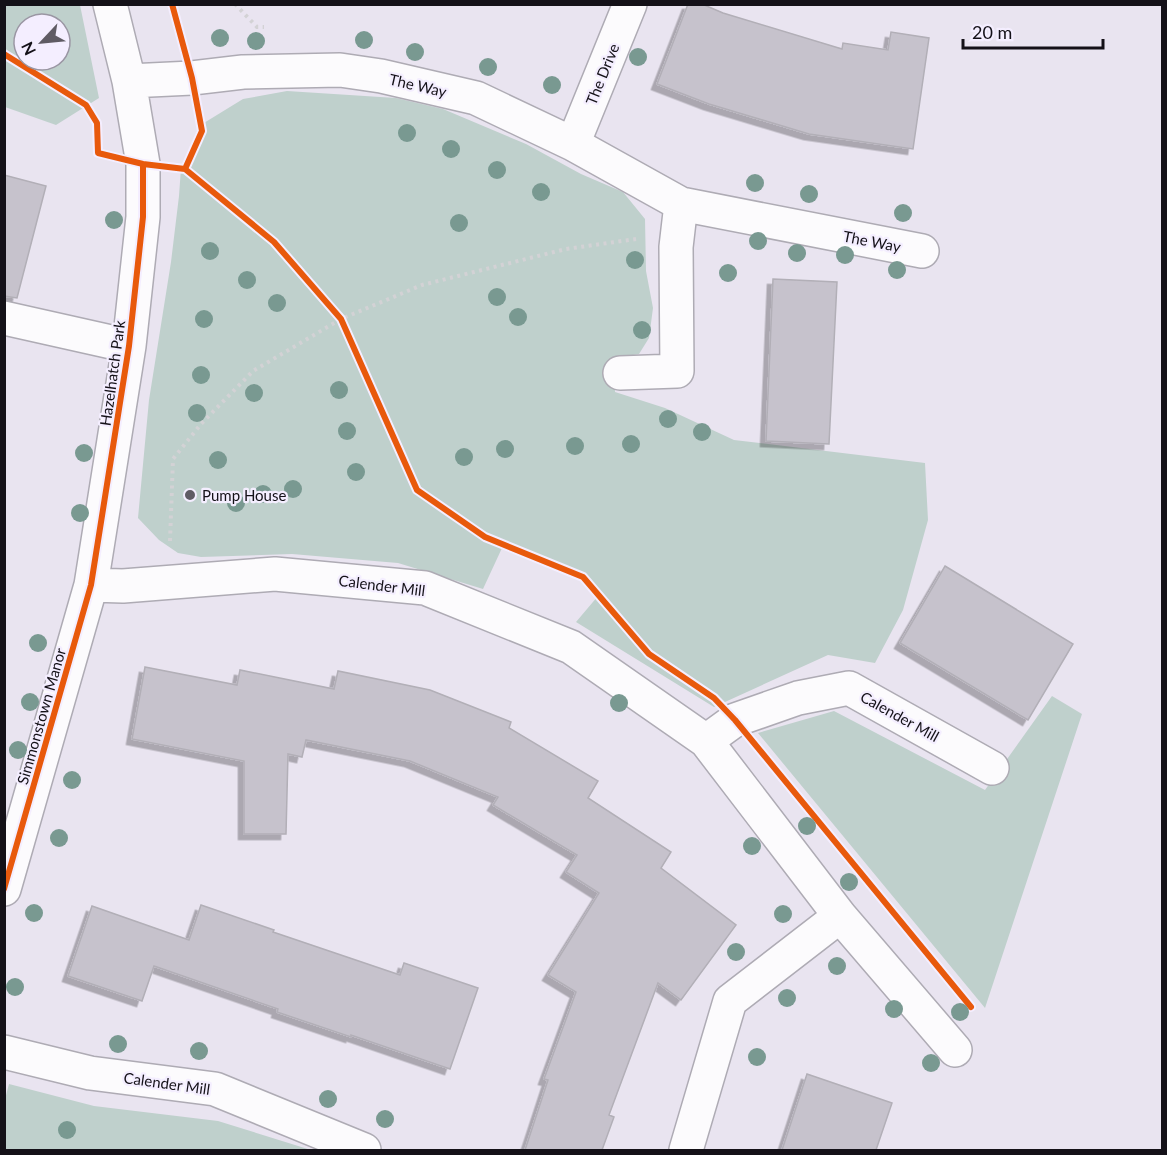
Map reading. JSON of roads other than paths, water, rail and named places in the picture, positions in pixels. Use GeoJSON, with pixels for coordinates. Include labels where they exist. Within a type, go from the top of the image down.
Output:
{"type":"FeatureCollection","features":[{"type":"Feature","properties":{"kind":"street","name":"Hazelhatch Park"},"geometry":{"type":"LineString","coordinates":[[91,585],[129,346],[143,217],[143,164],[129,81],[110,4]]}},
{"type":"Feature","properties":{"kind":"street","name":"The Drive"},"geometry":{"type":"LineString","coordinates":[[573,144],[630,4]]}},
{"type":"Feature","properties":{"kind":"street","name":"The Way"},"geometry":{"type":"LineString","coordinates":[[129,81],[192,78],[243,72],[340,70],[381,76],[476,98],[573,144],[681,204],[922,251]]}},
{"type":"Feature","properties":{"kind":"street"},"geometry":{"type":"LineString","coordinates":[[620,373],[676,371],[676,248],[681,204]]}},
{"type":"Feature","properties":{"kind":"street"},"geometry":{"type":"LineString","coordinates":[[4,318],[129,346]]}},
{"type":"Feature","properties":{"kind":"street","name":"Calender Mill"},"geometry":{"type":"LineString","coordinates":[[91,585],[123,586],[275,574],[425,588],[571,647],[706,741],[840,916],[955,1050]]}},
{"type":"Feature","properties":{"kind":"street","name":"Simmonstown Manor"},"geometry":{"type":"LineString","coordinates":[[4,889],[10,849],[91,585]]}},
{"type":"Feature","properties":{"kind":"street","name":"Calender Mill"},"geometry":{"type":"LineString","coordinates":[[706,741],[735,720],[798,698],[849,688],[992,768]]}},
{"type":"Feature","properties":{"kind":"street"},"geometry":{"type":"LineString","coordinates":[[686,1150],[730,1001],[840,916]]}},
{"type":"Feature","properties":{"kind":"street","name":"Calender Mill"},"geometry":{"type":"LineString","coordinates":[[4,1052],[90,1072],[215,1089],[359,1150]]}},
{"type":"Feature","properties":{"kind":"place","name":"Pump House"},"geometry":{"type":"Point","coordinates":[190,495]}}]}
